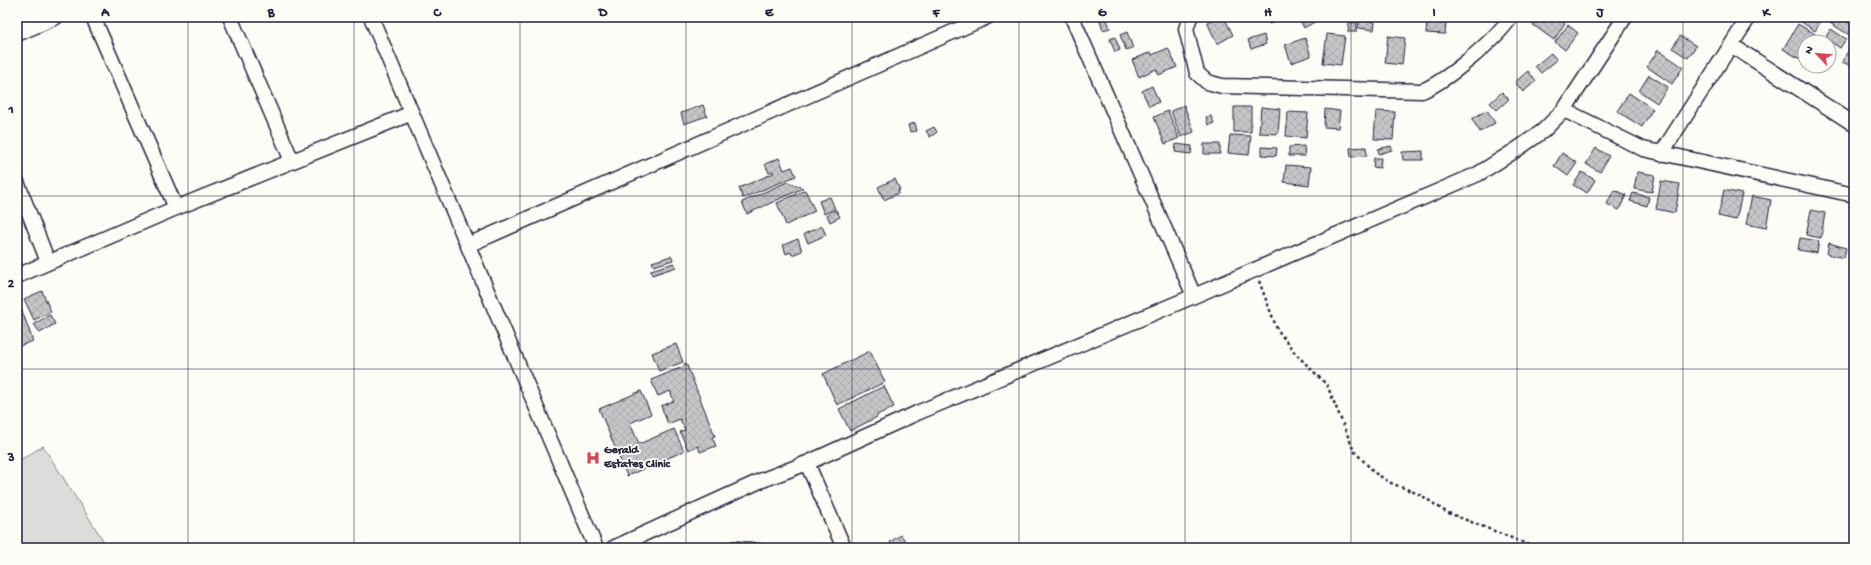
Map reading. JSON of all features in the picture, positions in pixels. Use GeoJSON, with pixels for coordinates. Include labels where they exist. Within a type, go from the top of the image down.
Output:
{"type":"FeatureCollection","features":[{"type":"Feature","properties":{"kind":"street"},"geometry":{"type":"LineString","coordinates":[[21,27],[56,17]]}},
{"type":"Feature","properties":{"kind":"street"},"geometry":{"type":"LineString","coordinates":[[93,17],[176,208]]}},
{"type":"Feature","properties":{"kind":"street"},"geometry":{"type":"LineString","coordinates":[[230,17],[292,161]]}},
{"type":"Feature","properties":{"kind":"street"},"geometry":{"type":"LineString","coordinates":[[371,17],[596,548]]}},
{"type":"Feature","properties":{"kind":"street"},"geometry":{"type":"LineString","coordinates":[[468,245],[987,17]]}},
{"type":"Feature","properties":{"kind":"street"},"geometry":{"type":"LineString","coordinates":[[1072,17],[1194,296]]}},
{"type":"Feature","properties":{"kind":"street"},"geometry":{"type":"LineString","coordinates":[[1190,17],[1186,29],[1197,73],[1207,82],[1222,86],[1422,91],[1444,79],[1498,34],[1511,17]]}},
{"type":"Feature","properties":{"kind":"street"},"geometry":{"type":"LineString","coordinates":[[613,548],[760,481],[807,464],[916,412],[1194,296],[1478,174],[1532,139],[1564,110],[1625,17]]}},
{"type":"Feature","properties":{"kind":"street"},"geometry":{"type":"LineString","coordinates":[[1661,154],[1749,17]]}},
{"type":"Feature","properties":{"kind":"street"},"geometry":{"type":"LineString","coordinates":[[1731,46],[1854,124]]}},
{"type":"Feature","properties":{"kind":"street"},"geometry":{"type":"LineString","coordinates":[[1564,110],[1643,149],[1854,195]]}},
{"type":"Feature","properties":{"kind":"street"},"geometry":{"type":"LineString","coordinates":[[17,276],[176,208],[412,113]]}},
{"type":"Feature","properties":{"kind":"street"},"geometry":{"type":"LineString","coordinates":[[17,182],[48,262]]}},
{"type":"Feature","properties":{"kind":"street"},"geometry":{"type":"LineString","coordinates":[[807,464],[844,548]]}},
{"type":"Feature","properties":{"kind":"lane"},"geometry":{"type":"LineString","coordinates":[[725,548],[734,545],[762,548]]}},
{"type":"Feature","properties":{"kind":"path"},"geometry":{"type":"LineString","coordinates":[[1254,270],[1277,329],[1295,353],[1327,385],[1354,451],[1375,473],[1391,483],[1421,495],[1446,512],[1537,548]]}},
{"type":"Feature","properties":{"kind":"shaded area"},"geometry":{"type":"Polygon","coordinates":[[[43,446],[108,548],[17,548],[17,462],[43,446]]]}},
{"type":"Feature","properties":{"kind":"building"},"geometry":{"type":"Polygon","coordinates":[[[1099,17],[1106,17],[1110,28],[1103,30],[1099,17]]]}},
{"type":"Feature","properties":{"kind":"building"},"geometry":{"type":"Polygon","coordinates":[[[1217,17],[1224,17],[1233,35],[1217,44],[1207,22],[1217,17]]]}},
{"type":"Feature","properties":{"kind":"building"},"geometry":{"type":"Polygon","coordinates":[[[1266,17],[1287,17],[1269,24],[1266,17]]]}},
{"type":"Feature","properties":{"kind":"building"},"geometry":{"type":"Polygon","coordinates":[[[1306,17],[1314,17],[1316,21],[1304,28],[1300,20],[1306,17]]]}},
{"type":"Feature","properties":{"kind":"building"},"geometry":{"type":"Polygon","coordinates":[[[1532,17],[1556,17],[1565,23],[1554,40],[1529,22],[1532,17]]]}},
{"type":"Feature","properties":{"kind":"building"},"geometry":{"type":"Polygon","coordinates":[[[1803,17],[1810,17],[1820,23],[1815,31],[1800,21],[1803,17]]]}},
{"type":"Feature","properties":{"kind":"building"},"geometry":{"type":"Polygon","coordinates":[[[1834,17],[1840,17],[1854,26],[1854,38],[1830,23],[1834,17]]]}},
{"type":"Feature","properties":{"kind":"building"},"geometry":{"type":"Polygon","coordinates":[[[1359,20],[1375,22],[1374,30],[1358,28],[1359,20]]]}},
{"type":"Feature","properties":{"kind":"building"},"geometry":{"type":"Polygon","coordinates":[[[1349,22],[1357,23],[1356,32],[1348,32],[1349,22]]]}},
{"type":"Feature","properties":{"kind":"building"},"geometry":{"type":"Polygon","coordinates":[[[1427,22],[1446,23],[1445,34],[1426,33],[1427,22]]]}},
{"type":"Feature","properties":{"kind":"building"},"geometry":{"type":"Polygon","coordinates":[[[1798,24],[1815,34],[1797,34],[1797,57],[1783,49],[1798,24]]]}},
{"type":"Feature","properties":{"kind":"building"},"geometry":{"type":"Polygon","coordinates":[[[1568,25],[1578,33],[1565,50],[1555,42],[1568,25]]]}},
{"type":"Feature","properties":{"kind":"building"},"geometry":{"type":"Polygon","coordinates":[[[1831,29],[1846,39],[1840,48],[1837,46],[1837,34],[1828,34],[1831,29]]]}},
{"type":"Feature","properties":{"kind":"building"},"geometry":{"type":"Polygon","coordinates":[[[1127,32],[1133,48],[1126,50],[1120,35],[1127,32]]]}},
{"type":"Feature","properties":{"kind":"building"},"geometry":{"type":"Polygon","coordinates":[[[1327,34],[1345,36],[1341,65],[1323,63],[1327,34]]]}},
{"type":"Feature","properties":{"kind":"building"},"geometry":{"type":"Polygon","coordinates":[[[1264,35],[1266,44],[1251,49],[1248,40],[1264,35]]]}},
{"type":"Feature","properties":{"kind":"building"},"geometry":{"type":"Polygon","coordinates":[[[1388,36],[1405,38],[1402,65],[1385,63],[1388,36]]]}},
{"type":"Feature","properties":{"kind":"building"},"geometry":{"type":"Polygon","coordinates":[[[1680,36],[1696,46],[1688,58],[1672,48],[1680,36]]]}},
{"type":"Feature","properties":{"kind":"building"},"geometry":{"type":"Polygon","coordinates":[[[1115,37],[1120,50],[1115,52],[1110,39],[1115,37]]]}},
{"type":"Feature","properties":{"kind":"building"},"geometry":{"type":"Polygon","coordinates":[[[1305,38],[1311,56],[1291,63],[1285,45],[1305,38]]]}},
{"type":"Feature","properties":{"kind":"building"},"geometry":{"type":"Polygon","coordinates":[[[1852,44],[1854,46],[1854,67],[1842,62],[1852,44]]]}},
{"type":"Feature","properties":{"kind":"building"},"geometry":{"type":"Polygon","coordinates":[[[1168,48],[1177,67],[1159,75],[1156,69],[1139,77],[1132,60],[1151,52],[1152,55],[1168,48]]]}},
{"type":"Feature","properties":{"kind":"building"},"geometry":{"type":"Polygon","coordinates":[[[1658,50],[1683,67],[1672,84],[1647,67],[1658,50]]]}},
{"type":"Feature","properties":{"kind":"building"},"geometry":{"type":"Polygon","coordinates":[[[1551,53],[1557,60],[1541,73],[1535,66],[1551,53]]]}},
{"type":"Feature","properties":{"kind":"building"},"geometry":{"type":"Polygon","coordinates":[[[1528,71],[1536,81],[1523,92],[1515,82],[1528,71]]]}},
{"type":"Feature","properties":{"kind":"building"},"geometry":{"type":"Polygon","coordinates":[[[1649,75],[1668,87],[1657,103],[1639,91],[1649,75]]]}},
{"type":"Feature","properties":{"kind":"building"},"geometry":{"type":"Polygon","coordinates":[[[1152,86],[1159,102],[1149,106],[1142,91],[1152,86]]]}},
{"type":"Feature","properties":{"kind":"building"},"geometry":{"type":"Polygon","coordinates":[[[1502,92],[1509,99],[1497,110],[1490,103],[1502,92]]]}},
{"type":"Feature","properties":{"kind":"building"},"geometry":{"type":"Polygon","coordinates":[[[1629,93],[1653,109],[1642,127],[1617,111],[1629,93]]]}},
{"type":"Feature","properties":{"kind":"building"},"geometry":{"type":"Polygon","coordinates":[[[703,105],[707,116],[684,124],[681,113],[703,105]]]}},
{"type":"Feature","properties":{"kind":"building"},"geometry":{"type":"Polygon","coordinates":[[[1184,105],[1194,132],[1181,137],[1171,111],[1184,105]]]}},
{"type":"Feature","properties":{"kind":"building"},"geometry":{"type":"Polygon","coordinates":[[[1234,107],[1251,107],[1251,132],[1234,132],[1234,107]]]}},
{"type":"Feature","properties":{"kind":"building"},"geometry":{"type":"Polygon","coordinates":[[[1261,107],[1280,109],[1278,134],[1259,133],[1261,107]]]}},
{"type":"Feature","properties":{"kind":"building"},"geometry":{"type":"Polygon","coordinates":[[[1325,109],[1340,111],[1338,128],[1324,127],[1325,109]]]}},
{"type":"Feature","properties":{"kind":"building"},"geometry":{"type":"Polygon","coordinates":[[[1487,110],[1495,123],[1480,132],[1472,119],[1487,110]]]}},
{"type":"Feature","properties":{"kind":"building"},"geometry":{"type":"Polygon","coordinates":[[[1168,111],[1179,138],[1165,144],[1154,117],[1168,111]]]}},
{"type":"Feature","properties":{"kind":"building"},"geometry":{"type":"Polygon","coordinates":[[[1376,111],[1395,112],[1393,140],[1374,139],[1376,111]]]}},
{"type":"Feature","properties":{"kind":"building"},"geometry":{"type":"Polygon","coordinates":[[[1288,112],[1308,113],[1306,138],[1286,136],[1288,112]]]}},
{"type":"Feature","properties":{"kind":"building"},"geometry":{"type":"Polygon","coordinates":[[[1211,116],[1214,123],[1208,125],[1206,117],[1211,116]]]}},
{"type":"Feature","properties":{"kind":"building"},"geometry":{"type":"Polygon","coordinates":[[[915,123],[917,131],[910,132],[908,125],[915,123]]]}},
{"type":"Feature","properties":{"kind":"building"},"geometry":{"type":"Polygon","coordinates":[[[934,127],[937,132],[930,137],[926,131],[934,127]]]}},
{"type":"Feature","properties":{"kind":"building"},"geometry":{"type":"Polygon","coordinates":[[[1230,135],[1251,136],[1249,155],[1228,153],[1230,135]]]}},
{"type":"Feature","properties":{"kind":"building"},"geometry":{"type":"Polygon","coordinates":[[[1176,144],[1192,146],[1191,154],[1175,152],[1176,144]]]}},
{"type":"Feature","properties":{"kind":"building"},"geometry":{"type":"Polygon","coordinates":[[[1204,144],[1220,144],[1220,154],[1204,154],[1204,144]]]}},
{"type":"Feature","properties":{"kind":"building"},"geometry":{"type":"Polygon","coordinates":[[[1304,146],[1305,156],[1289,156],[1289,147],[1304,146]]]}},
{"type":"Feature","properties":{"kind":"building"},"geometry":{"type":"Polygon","coordinates":[[[1391,146],[1392,150],[1379,154],[1378,149],[1391,146]]]}},
{"type":"Feature","properties":{"kind":"building"},"geometry":{"type":"Polygon","coordinates":[[[1262,147],[1277,148],[1276,156],[1262,155],[1262,147]]]}},
{"type":"Feature","properties":{"kind":"building"},"geometry":{"type":"Polygon","coordinates":[[[1366,147],[1367,156],[1351,157],[1350,148],[1366,147]]]}},
{"type":"Feature","properties":{"kind":"building"},"geometry":{"type":"Polygon","coordinates":[[[1596,148],[1609,156],[1600,172],[1586,164],[1596,148]]]}},
{"type":"Feature","properties":{"kind":"building"},"geometry":{"type":"Polygon","coordinates":[[[1423,151],[1423,160],[1403,160],[1402,152],[1423,151]]]}},
{"type":"Feature","properties":{"kind":"building"},"geometry":{"type":"Polygon","coordinates":[[[1562,153],[1577,163],[1568,176],[1554,166],[1562,153]]]}},
{"type":"Feature","properties":{"kind":"building"},"geometry":{"type":"Polygon","coordinates":[[[779,158],[784,170],[792,167],[796,176],[743,198],[739,188],[774,173],[773,171],[769,173],[765,164],[779,158]]]}},
{"type":"Feature","properties":{"kind":"building"},"geometry":{"type":"Polygon","coordinates":[[[1374,158],[1381,158],[1380,168],[1373,167],[1374,158]]]}},
{"type":"Feature","properties":{"kind":"building"},"geometry":{"type":"Polygon","coordinates":[[[1286,165],[1311,167],[1309,185],[1284,182],[1286,165]]]}},
{"type":"Feature","properties":{"kind":"building"},"geometry":{"type":"Polygon","coordinates":[[[1582,172],[1595,180],[1587,193],[1573,185],[1582,172]]]}},
{"type":"Feature","properties":{"kind":"building"},"geometry":{"type":"Polygon","coordinates":[[[1637,172],[1655,175],[1652,192],[1634,189],[1637,172]]]}},
{"type":"Feature","properties":{"kind":"building"},"geometry":{"type":"Polygon","coordinates":[[[895,179],[900,190],[898,190],[899,193],[884,200],[878,187],[895,179]]]}},
{"type":"Feature","properties":{"kind":"building"},"geometry":{"type":"Polygon","coordinates":[[[1661,181],[1680,184],[1675,213],[1656,209],[1661,181]]]}},
{"type":"Feature","properties":{"kind":"building"},"geometry":{"type":"Polygon","coordinates":[[[787,182],[803,188],[747,214],[742,202],[787,182]]]}},
{"type":"Feature","properties":{"kind":"building"},"geometry":{"type":"Polygon","coordinates":[[[805,190],[815,211],[786,225],[777,203],[805,190]]]}},
{"type":"Feature","properties":{"kind":"building"},"geometry":{"type":"Polygon","coordinates":[[[1614,190],[1626,195],[1619,210],[1607,204],[1614,190]]]}},
{"type":"Feature","properties":{"kind":"building"},"geometry":{"type":"Polygon","coordinates":[[[1724,190],[1742,194],[1736,220],[1718,216],[1724,190]]]}},
{"type":"Feature","properties":{"kind":"building"},"geometry":{"type":"Polygon","coordinates":[[[1633,193],[1649,197],[1647,206],[1630,201],[1633,193]]]}},
{"type":"Feature","properties":{"kind":"building"},"geometry":{"type":"Polygon","coordinates":[[[1752,196],[1771,200],[1766,228],[1746,224],[1752,196]]]}},
{"type":"Feature","properties":{"kind":"building"},"geometry":{"type":"Polygon","coordinates":[[[830,197],[835,209],[824,214],[819,201],[830,197]]]}},
{"type":"Feature","properties":{"kind":"building"},"geometry":{"type":"Polygon","coordinates":[[[836,210],[840,217],[830,222],[827,215],[836,210]]]}},
{"type":"Feature","properties":{"kind":"building"},"geometry":{"type":"Polygon","coordinates":[[[1811,210],[1825,213],[1821,238],[1806,235],[1811,210]]]}},
{"type":"Feature","properties":{"kind":"building"},"geometry":{"type":"Polygon","coordinates":[[[822,226],[826,235],[808,243],[804,234],[822,226]]]}},
{"type":"Feature","properties":{"kind":"building"},"geometry":{"type":"Polygon","coordinates":[[[1800,238],[1819,241],[1817,253],[1798,250],[1800,238]]]}},
{"type":"Feature","properties":{"kind":"building"},"geometry":{"type":"Polygon","coordinates":[[[798,239],[802,251],[792,255],[791,252],[786,254],[783,245],[798,239]]]}},
{"type":"Feature","properties":{"kind":"building"},"geometry":{"type":"Polygon","coordinates":[[[1829,243],[1846,248],[1844,258],[1827,254],[1829,243]]]}},
{"type":"Feature","properties":{"kind":"building"},"geometry":{"type":"Polygon","coordinates":[[[671,256],[673,260],[654,266],[652,262],[671,256]]]}},
{"type":"Feature","properties":{"kind":"building"},"geometry":{"type":"Polygon","coordinates":[[[674,263],[676,267],[652,275],[651,270],[674,263]]]}},
{"type":"Feature","properties":{"kind":"building"},"geometry":{"type":"Polygon","coordinates":[[[42,291],[51,312],[34,320],[24,299],[42,291]]]}},
{"type":"Feature","properties":{"kind":"building"},"geometry":{"type":"Polygon","coordinates":[[[17,297],[33,341],[17,347],[17,297]]]}},
{"type":"Feature","properties":{"kind":"building"},"geometry":{"type":"Polygon","coordinates":[[[50,315],[55,324],[40,333],[34,324],[50,315]]]}},
{"type":"Feature","properties":{"kind":"building"},"geometry":{"type":"Polygon","coordinates":[[[676,344],[683,362],[659,371],[652,353],[676,344]]]}},
{"type":"Feature","properties":{"kind":"building"},"geometry":{"type":"Polygon","coordinates":[[[870,351],[885,382],[837,405],[823,374],[870,351]]]}},
{"type":"Feature","properties":{"kind":"building"},"geometry":{"type":"Polygon","coordinates":[[[686,363],[715,436],[712,437],[716,446],[700,452],[698,446],[688,450],[680,432],[685,430],[680,419],[668,424],[661,406],[674,401],[670,391],[658,396],[651,380],[685,366],[684,364],[686,363]]]}},
{"type":"Feature","properties":{"kind":"building"},"geometry":{"type":"Polygon","coordinates":[[[884,386],[894,407],[850,431],[839,409],[884,386]]]}},
{"type":"Feature","properties":{"kind":"building"},"geometry":{"type":"Polygon","coordinates":[[[641,391],[651,414],[630,423],[639,444],[674,429],[684,451],[627,476],[599,409],[641,391]]]}},
{"type":"Feature","properties":{"kind":"building"},"geometry":{"type":"Polygon","coordinates":[[[901,535],[909,546],[893,548],[890,542],[901,535]]]}},
{"type":"Feature","properties":{"kind":"place","name":"Gerald Estates Clinic"},"geometry":{"type":"Point","coordinates":[593,458]}}]}
